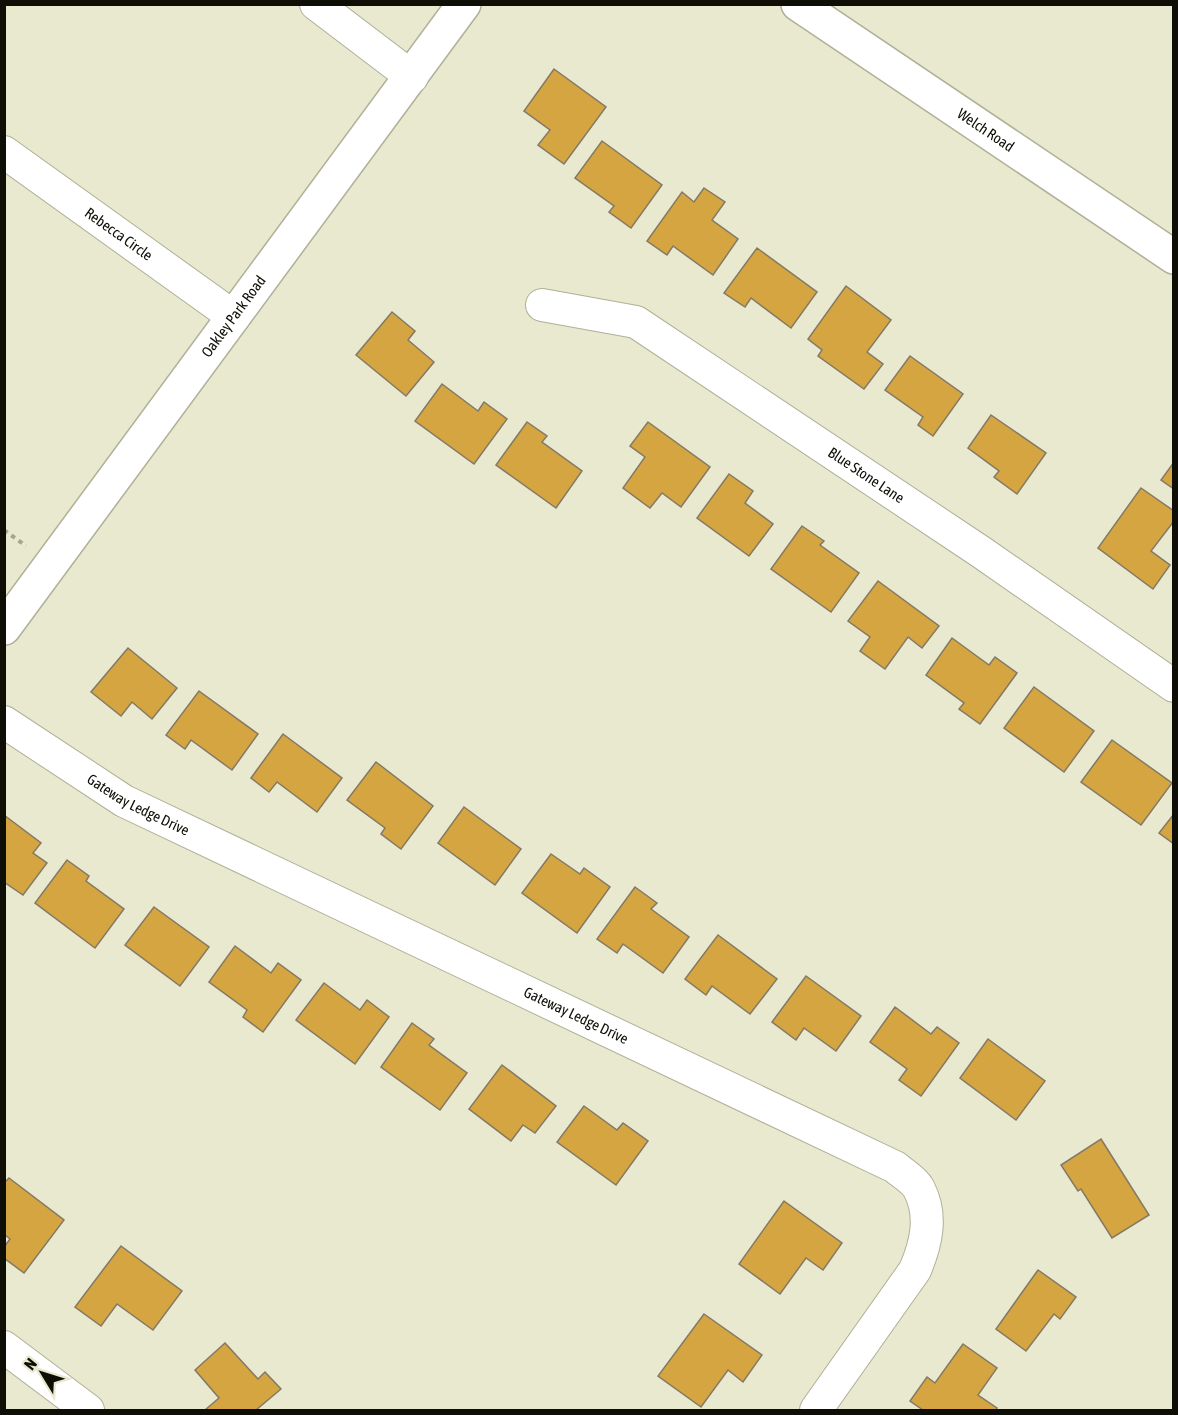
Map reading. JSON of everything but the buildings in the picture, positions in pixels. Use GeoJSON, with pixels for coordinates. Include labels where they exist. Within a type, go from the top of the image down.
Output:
{"type":"FeatureCollection","features":[{"type":"Feature","properties":{"kind":"street"},"geometry":{"type":"LineString","coordinates":[[316,4],[412,77]]}},
{"type":"Feature","properties":{"kind":"street","name":"Oakley Park Road"},"geometry":{"type":"LineString","coordinates":[[4,628],[464,4]]}},
{"type":"Feature","properties":{"kind":"street","name":"Welch Road"},"geometry":{"type":"LineString","coordinates":[[798,4],[1173,257]]}},
{"type":"Feature","properties":{"kind":"street","name":"Rebecca Circle"},"geometry":{"type":"LineString","coordinates":[[4,152],[234,317]]}},
{"type":"Feature","properties":{"kind":"street","name":"Blue Stone Lane"},"geometry":{"type":"LineString","coordinates":[[543,305],[636,322],[981,552],[1173,686]]}},
{"type":"Feature","properties":{"kind":"street","name":"Gateway Ledge Drive"},"geometry":{"type":"LineString","coordinates":[[4,722],[124,801],[895,1167],[919,1188],[927,1214],[926,1245],[915,1270],[816,1410]]}},
{"type":"Feature","properties":{"kind":"street"},"geometry":{"type":"LineString","coordinates":[[4,1347],[88,1410]]}}]}
